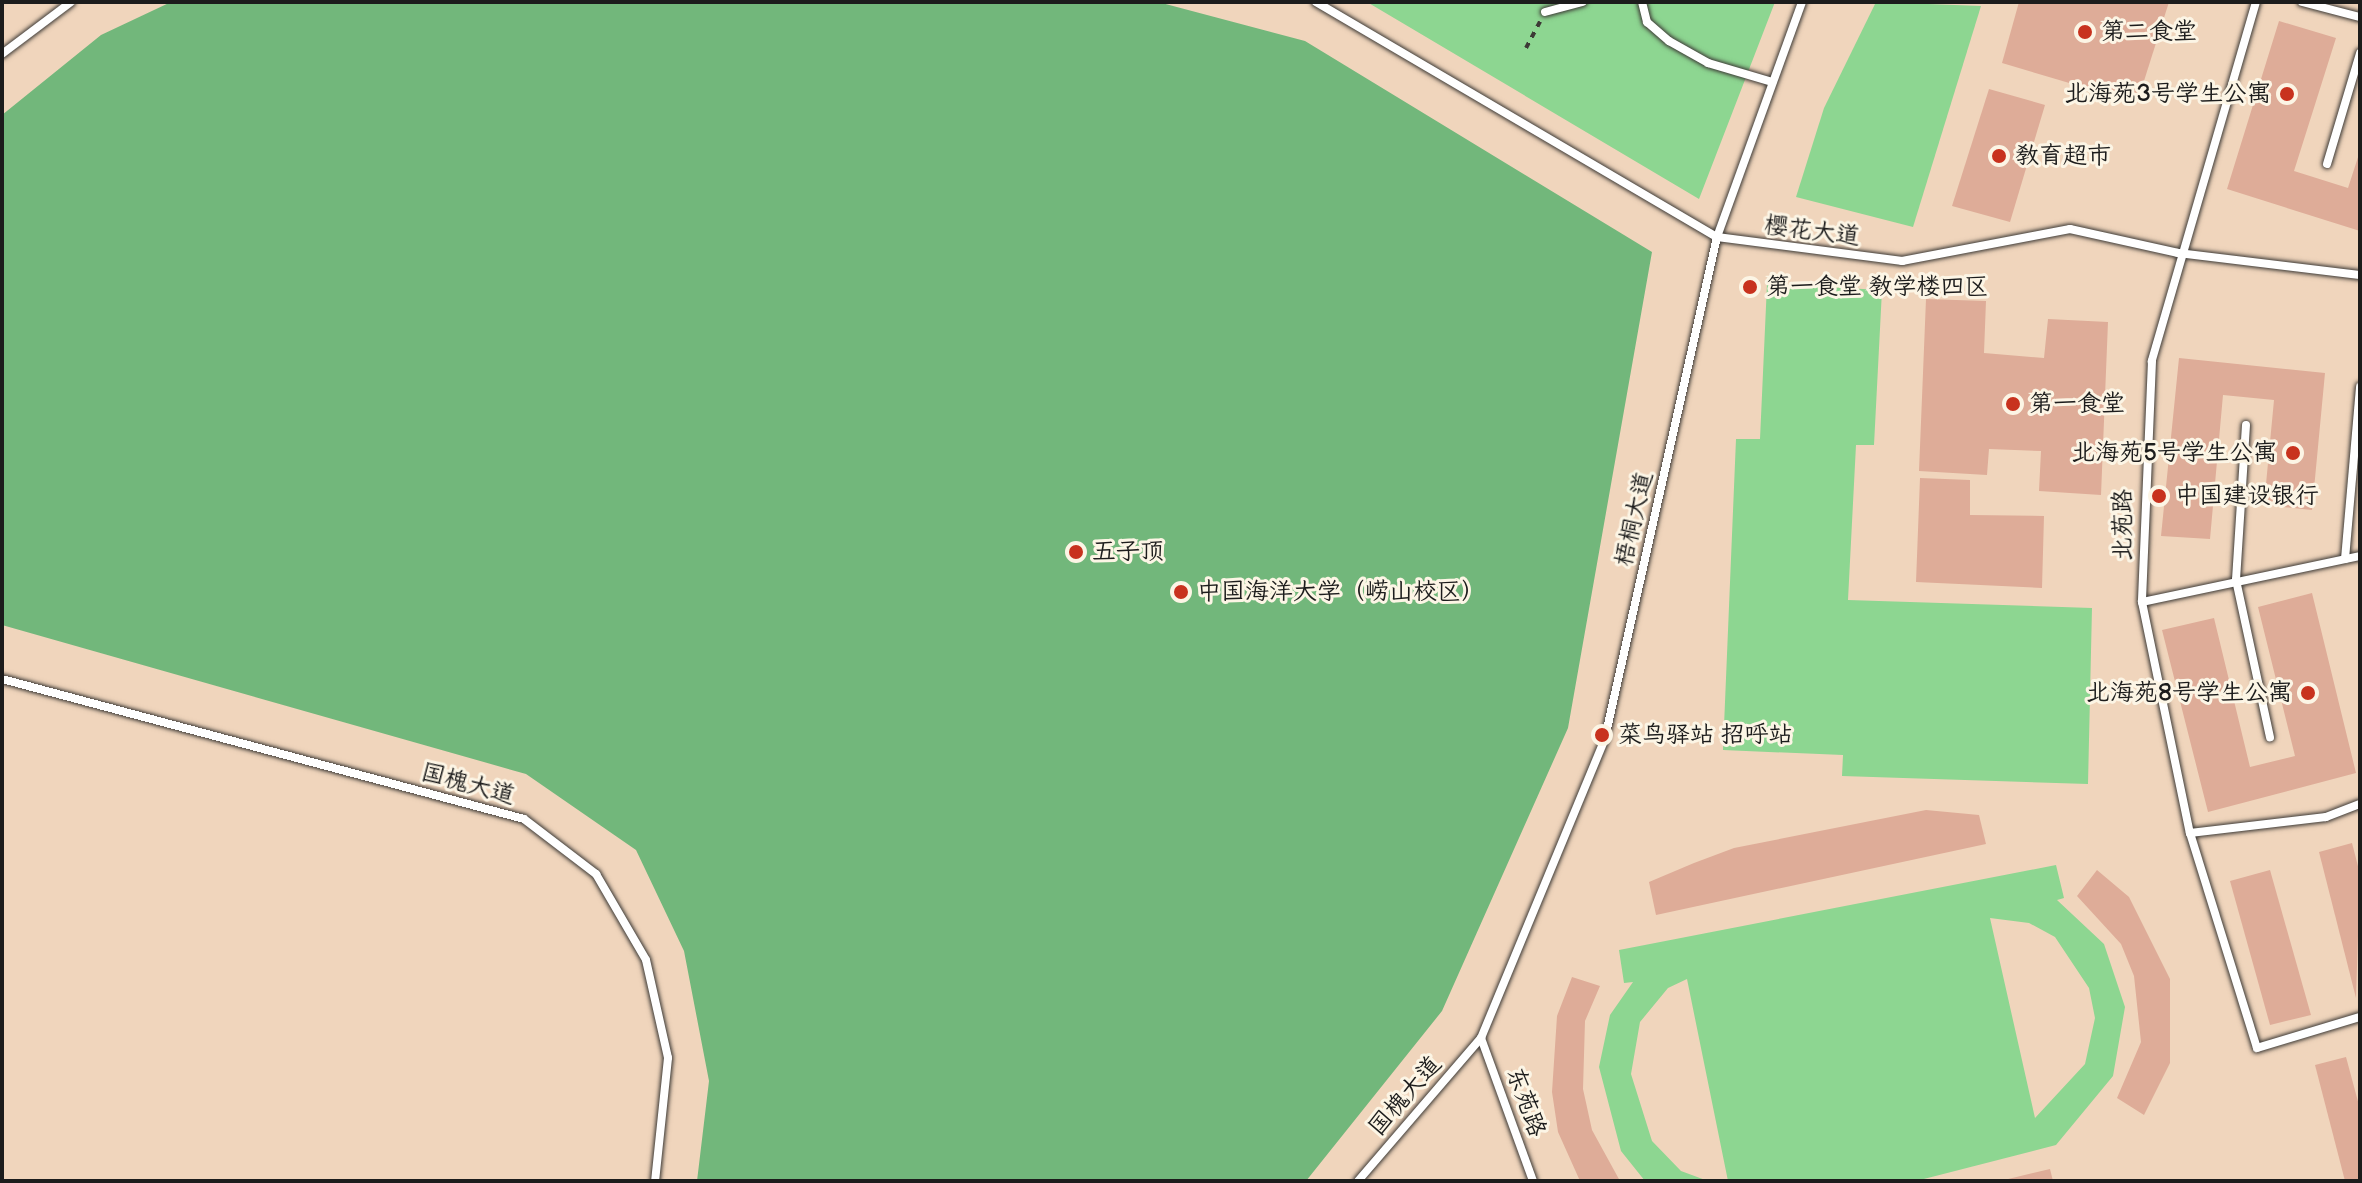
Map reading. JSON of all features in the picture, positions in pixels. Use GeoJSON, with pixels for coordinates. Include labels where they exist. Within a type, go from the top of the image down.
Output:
{"type":"FeatureCollection","features":[{"type":"Feature","properties":{"kind":"lane"},"geometry":{"type":"LineString","coordinates":[[2,54],[71,2]]}},
{"type":"Feature","properties":{"kind":"lane","name":"樱花大道"},"geometry":{"type":"LineString","coordinates":[[1316,2],[1717,237],[1902,261],[2070,229],[2178,253],[2360,275]]}},
{"type":"Feature","properties":{"kind":"lane"},"geometry":{"type":"LineString","coordinates":[[1545,12],[1583,2]]}},
{"type":"Feature","properties":{"kind":"lane"},"geometry":{"type":"LineString","coordinates":[[1642,2],[1647,22],[1669,41],[1708,63],[1772,82]]}},
{"type":"Feature","properties":{"kind":"lane","name":"梧桐大道"},"geometry":{"type":"LineString","coordinates":[[1481,1038],[1605,738],[1717,237],[1802,2]]}},
{"type":"Feature","properties":{"kind":"lane","name":"北苑路"},"geometry":{"type":"LineString","coordinates":[[2256,2],[2178,253],[2152,361],[2142,602],[2190,833],[2257,1048],[2360,1017]]}},
{"type":"Feature","properties":{"kind":"lane"},"geometry":{"type":"LineString","coordinates":[[2302,2],[2360,17]]}},
{"type":"Feature","properties":{"kind":"lane"},"geometry":{"type":"LineString","coordinates":[[2327,164],[2360,53]]}},
{"type":"Feature","properties":{"kind":"lane"},"geometry":{"type":"LineString","coordinates":[[2345,559],[2360,387]]}},
{"type":"Feature","properties":{"kind":"lane"},"geometry":{"type":"LineString","coordinates":[[2246,425],[2236,580],[2270,737]]}},
{"type":"Feature","properties":{"kind":"lane"},"geometry":{"type":"LineString","coordinates":[[2142,602],[2360,556]]}},
{"type":"Feature","properties":{"kind":"lane","name":"国槐大道"},"geometry":{"type":"LineString","coordinates":[[2,679],[524,819],[596,874],[646,960],[668,1058],[655,1181]]}},
{"type":"Feature","properties":{"kind":"lane"},"geometry":{"type":"LineString","coordinates":[[2190,833],[2326,817],[2360,804]]}},
{"type":"Feature","properties":{"kind":"lane","name":"国槐大道"},"geometry":{"type":"LineString","coordinates":[[1358,1181],[1481,1038]]}},
{"type":"Feature","properties":{"kind":"lane","name":"东苑路"},"geometry":{"type":"LineString","coordinates":[[1481,1038],[1533,1181]]}},
{"type":"Feature","properties":{"kind":"shaded area","name":"中国海洋大学（崂山校区）"},"geometry":{"type":"Polygon","coordinates":[[[2,2],[2360,2],[2360,1181],[2,1181],[2,2]]]}},
{"type":"Feature","properties":{"kind":"green space"},"geometry":{"type":"Polygon","coordinates":[[[171,2],[1158,2],[1305,41],[1652,252],[1568,728],[1442,1011],[1306,1181],[697,1181],[709,1081],[684,951],[636,850],[526,774],[2,625],[2,115],[101,35],[171,2]]]}},
{"type":"Feature","properties":{"kind":"green space"},"geometry":{"type":"Polygon","coordinates":[[[1367,2],[1557,3],[1775,2],[1699,199],[1367,2]]]}},
{"type":"Feature","properties":{"kind":"green space"},"geometry":{"type":"Polygon","coordinates":[[[1876,2],[1981,6],[1913,227],[1796,197],[1824,108],[1876,2]]]}},
{"type":"Feature","properties":{"kind":"green space"},"geometry":{"type":"Polygon","coordinates":[[[1767,284],[1882,290],[1874,445],[1856,445],[1848,600],[2092,608],[2088,784],[1842,776],[1843,755],[1723,750],[1736,439],[1760,439],[1767,284]]]}},
{"type":"Feature","properties":{"kind":"green space"},"geometry":{"type":"Polygon","coordinates":[[[2056,865],[2064,898],[2057,900],[2104,944],[2125,1007],[2113,1076],[2056,1145],[1916,1181],[1728,1181],[1687,979],[1668,988],[1640,1022],[1631,1074],[1652,1141],[1681,1171],[1708,1181],[1645,1181],[1621,1151],[1599,1067],[1610,1015],[1633,982],[1624,983],[1619,950],[2056,865]],[[1990,918],[2035,1118],[2085,1064],[2095,1018],[2089,988],[2055,937],[2029,923],[1990,918]]]}},
{"type":"Feature","properties":{"kind":"building","name":"第二食堂"},"geometry":{"type":"Polygon","coordinates":[[[2019,2],[2169,2],[2137,103],[2002,63],[2019,2]]]}},
{"type":"Feature","properties":{"kind":"building","name":"北海苑3号学生公寓"},"geometry":{"type":"Polygon","coordinates":[[[2279,21],[2336,38],[2294,171],[2348,188],[2360,151],[2360,231],[2227,189],[2279,21]]]}},
{"type":"Feature","properties":{"kind":"building","name":"教育超市"},"geometry":{"type":"Polygon","coordinates":[[[1989,89],[2045,105],[2010,222],[1952,206],[1989,89]]]}},
{"type":"Feature","properties":{"kind":"building","name":"第一食堂"},"geometry":{"type":"Polygon","coordinates":[[[1926,299],[1986,301],[1984,353],[2044,358],[2048,319],[2108,322],[2101,495],[2039,491],[2041,451],[1989,449],[1987,475],[1919,471],[1926,299]]]}},
{"type":"Feature","properties":{"kind":"building","name":"北海苑5号学生公寓"},"geometry":{"type":"Polygon","coordinates":[[[2179,358],[2325,373],[2312,510],[2264,505],[2274,400],[2223,395],[2210,539],[2161,536],[2179,358]]]}},
{"type":"Feature","properties":{"kind":"building"},"geometry":{"type":"Polygon","coordinates":[[[1920,478],[1970,480],[1970,515],[2044,516],[2042,588],[1916,582],[1920,478]]]}},
{"type":"Feature","properties":{"kind":"building","name":"北海苑8号学生公寓"},"geometry":{"type":"Polygon","coordinates":[[[2312,593],[2356,773],[2208,812],[2162,630],[2214,618],[2250,767],[2295,756],[2258,607],[2312,593]]]}},
{"type":"Feature","properties":{"kind":"building"},"geometry":{"type":"Polygon","coordinates":[[[1926,810],[1979,815],[1986,844],[1656,915],[1649,882],[1694,863],[1734,848],[1926,810]]]}},
{"type":"Feature","properties":{"kind":"building"},"geometry":{"type":"Polygon","coordinates":[[[2352,843],[2360,874],[2356,998],[2319,852],[2352,843]]]}},
{"type":"Feature","properties":{"kind":"building"},"geometry":{"type":"Polygon","coordinates":[[[2097,870],[2129,897],[2170,979],[2170,1063],[2144,1115],[2117,1098],[2141,1042],[2134,976],[2121,944],[2077,896],[2097,870]]]}},
{"type":"Feature","properties":{"kind":"building"},"geometry":{"type":"Polygon","coordinates":[[[2270,870],[2311,1015],[2270,1025],[2230,881],[2270,870]]]}},
{"type":"Feature","properties":{"kind":"building"},"geometry":{"type":"Polygon","coordinates":[[[1572,977],[1600,986],[1585,1021],[1583,1089],[1592,1130],[1620,1181],[1580,1181],[1558,1132],[1552,1092],[1557,1016],[1572,977]]]}},
{"type":"Feature","properties":{"kind":"building"},"geometry":{"type":"Polygon","coordinates":[[[2346,1057],[2360,1109],[2360,1181],[2345,1181],[2315,1065],[2346,1057]]]}},
{"type":"Feature","properties":{"kind":"building"},"geometry":{"type":"Polygon","coordinates":[[[2050,1169],[2053,1181],[2004,1181],[2004,1180],[2050,1169]]]}},
{"type":"Feature","properties":{"kind":"place","name":"第二食堂"},"geometry":{"type":"Point","coordinates":[2085,32]}},
{"type":"Feature","properties":{"kind":"place","name":"北海苑3号学生公寓"},"geometry":{"type":"Point","coordinates":[2287,94]}},
{"type":"Feature","properties":{"kind":"place","name":"教育超市"},"geometry":{"type":"Point","coordinates":[1999,156]}},
{"type":"Feature","properties":{"kind":"place","name":"第一食堂 教学楼四区"},"geometry":{"type":"Point","coordinates":[1750,287]}},
{"type":"Feature","properties":{"kind":"place","name":"第一食堂"},"geometry":{"type":"Point","coordinates":[2013,404]}},
{"type":"Feature","properties":{"kind":"place","name":"北海苑5号学生公寓"},"geometry":{"type":"Point","coordinates":[2293,453]}},
{"type":"Feature","properties":{"kind":"place","name":"中国建设银行"},"geometry":{"type":"Point","coordinates":[2159,496]}},
{"type":"Feature","properties":{"kind":"place","name":"五子顶"},"geometry":{"type":"Point","coordinates":[1076,552]}},
{"type":"Feature","properties":{"kind":"place","name":"中国海洋大学（崂山校区）"},"geometry":{"type":"Point","coordinates":[1181,592]}},
{"type":"Feature","properties":{"kind":"place","name":"北海苑8号学生公寓"},"geometry":{"type":"Point","coordinates":[2308,693]}},
{"type":"Feature","properties":{"kind":"place","name":"菜鸟驿站 招呼站"},"geometry":{"type":"Point","coordinates":[1602,735]}}]}
